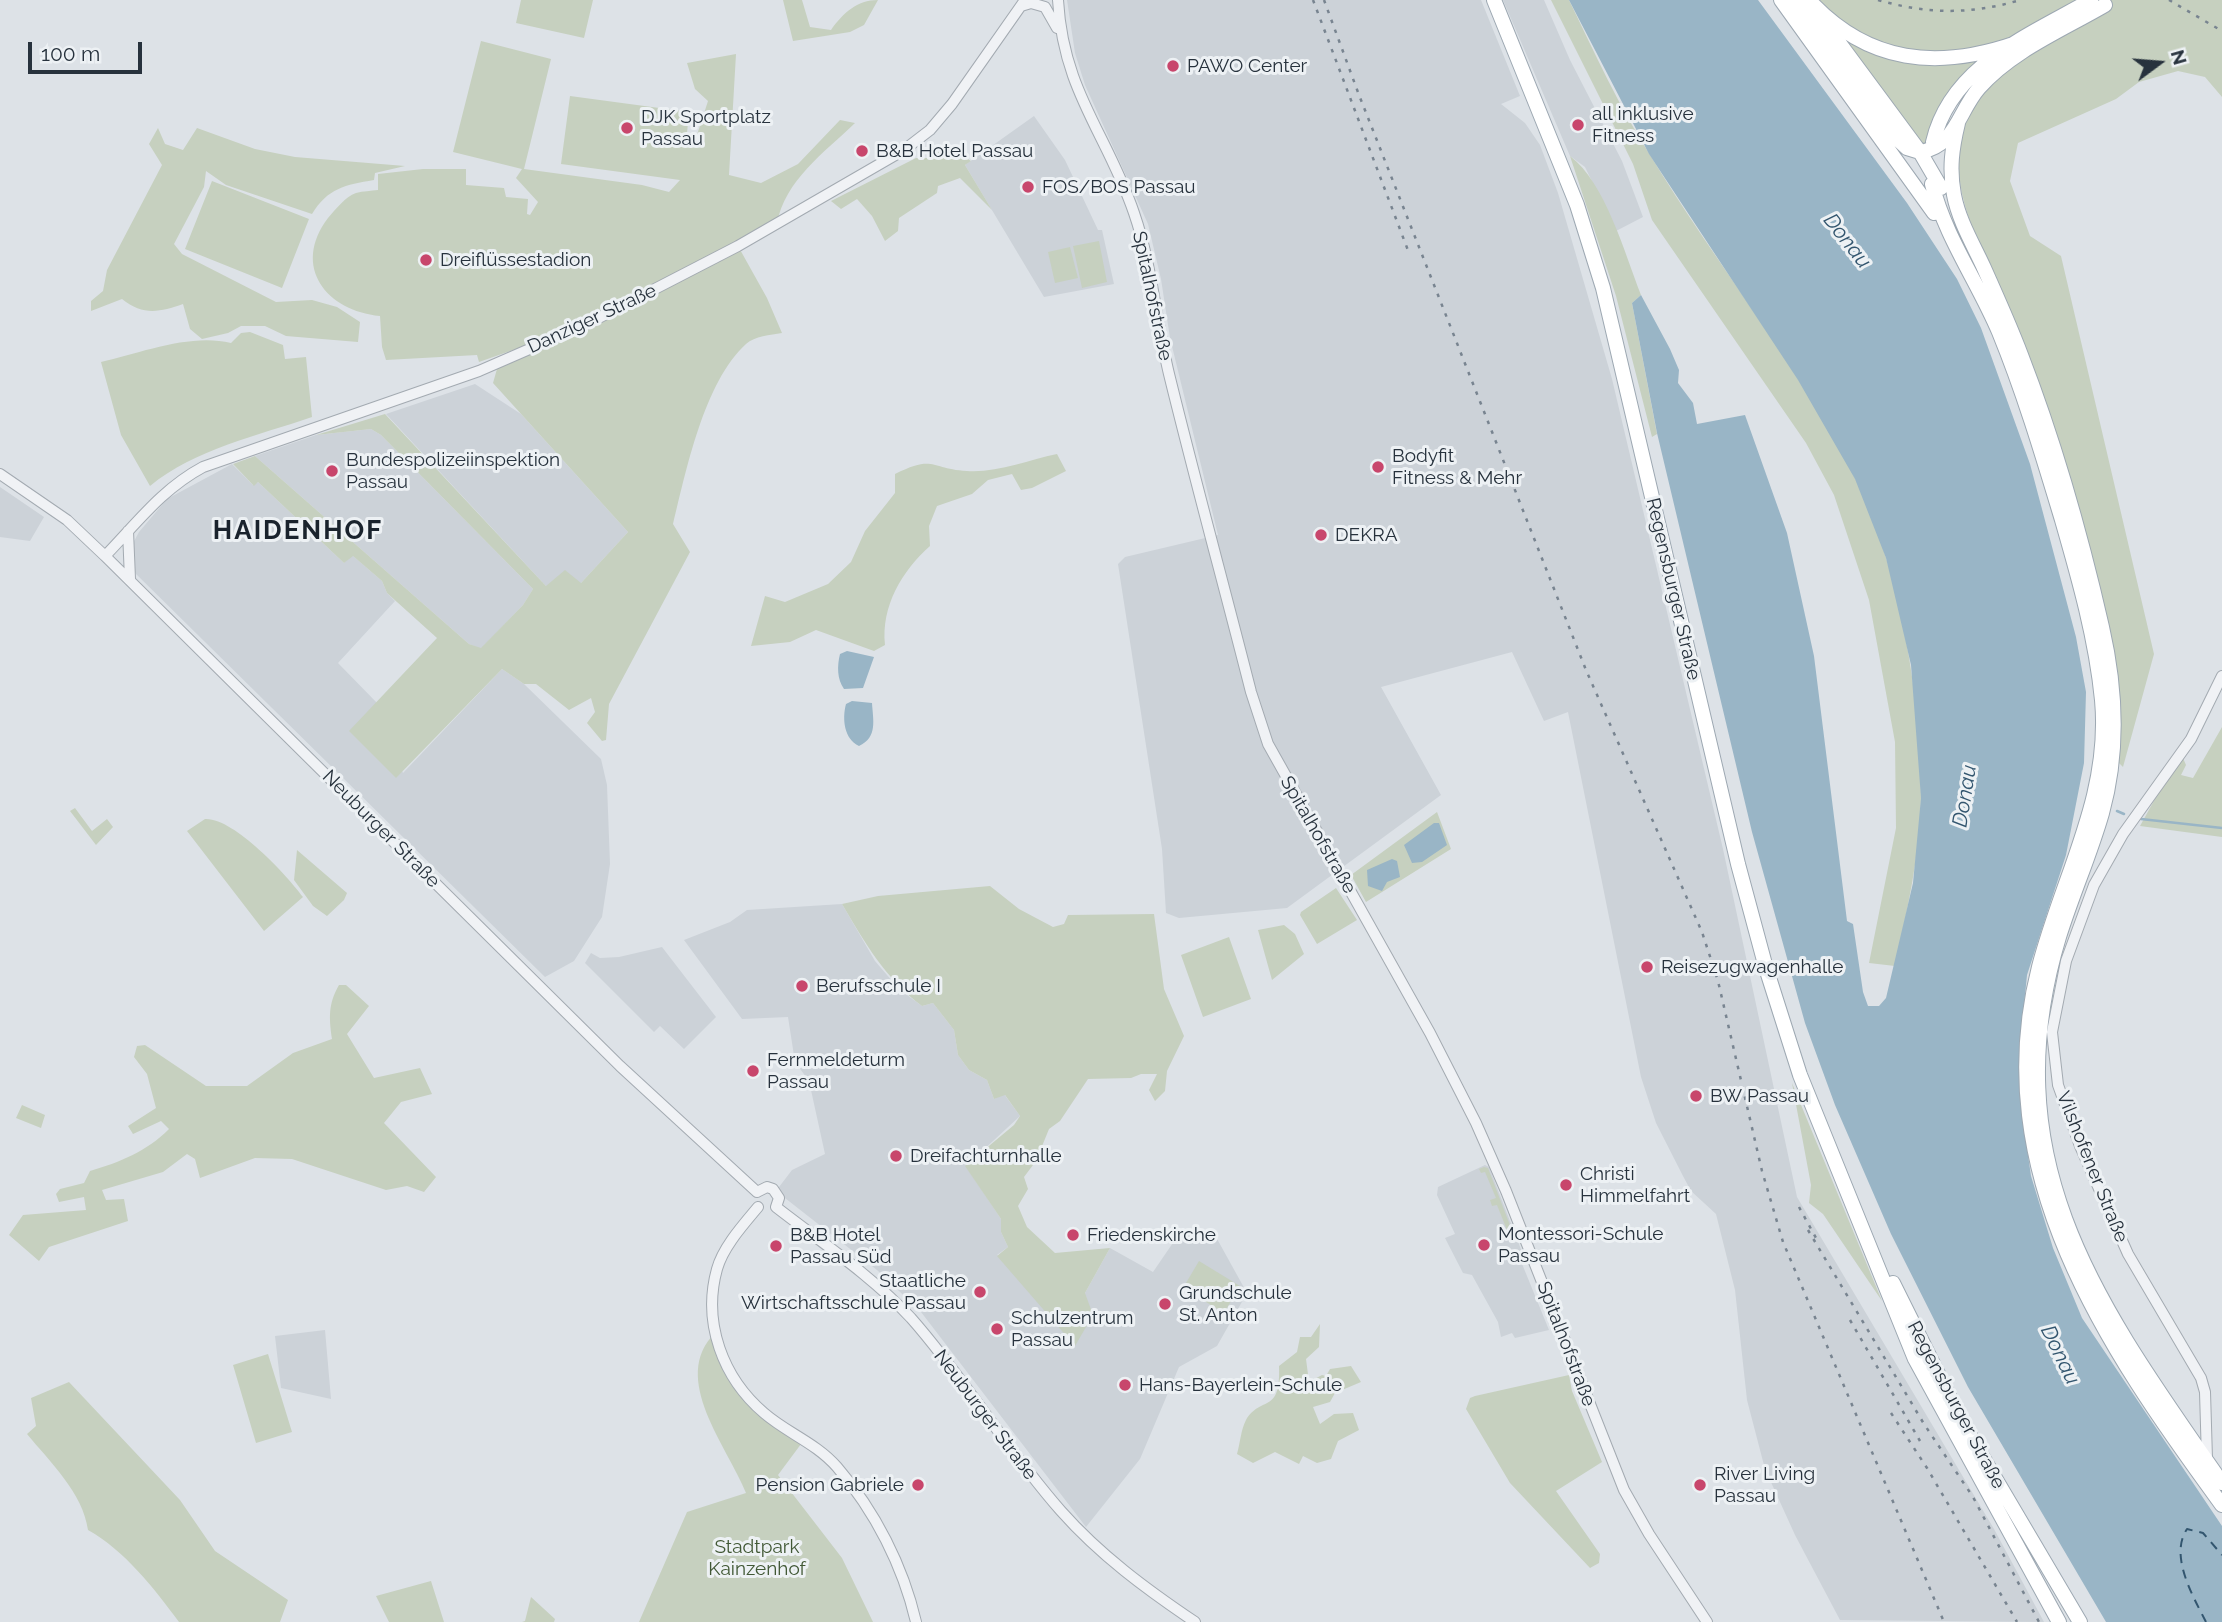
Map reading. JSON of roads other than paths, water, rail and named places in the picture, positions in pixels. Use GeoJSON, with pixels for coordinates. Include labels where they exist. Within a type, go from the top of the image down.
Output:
{"type":"FeatureCollection","features":[{"type":"Feature","properties":{"kind":"main road","name":"Regensburger Straße"},"geometry":{"type":"LineString","coordinates":[[1493,0],[1546,124],[1594,256],[1738,864],[1766,968],[1800,1075],[1841,1182],[1915,1359],[2059,1622]]}},
{"type":"Feature","properties":{"kind":"main road"},"geometry":{"type":"LineString","coordinates":[[1781,0],[1899,161],[1955,243]]}},
{"type":"Feature","properties":{"kind":"main road"},"geometry":{"type":"LineString","coordinates":[[1796,0],[1894,136],[1907,148],[1920,152],[1939,146],[1958,123],[1973,95],[1993,74],[2098,2]]}},
{"type":"Feature","properties":{"kind":"main road"},"geometry":{"type":"LineString","coordinates":[[1808,0],[1920,152],[1964,225],[2021,354],[2049,436],[2102,628],[2112,687],[2113,755],[2106,799],[2049,973],[2039,1033],[2040,1098],[2048,1164],[2064,1221],[2098,1296],[2222,1483]]}},
{"type":"Feature","properties":{"kind":"main road"},"geometry":{"type":"LineString","coordinates":[[1808,0],[1850,35],[1883,51],[1914,58],[1972,57],[2016,43],[2098,2]]}},
{"type":"Feature","properties":{"kind":"main road"},"geometry":{"type":"LineString","coordinates":[[1933,142],[1940,116],[1964,81],[2016,43]]}},
{"type":"Feature","properties":{"kind":"main road"},"geometry":{"type":"LineString","coordinates":[[1958,123],[1952,149],[1951,177],[1964,225]]}},
{"type":"Feature","properties":{"kind":"main road"},"geometry":{"type":"LineString","coordinates":[[1932,184],[1939,211],[1998,332],[2037,439],[2082,592],[2102,700],[2103,747],[2095,801],[2038,970],[2030,1020],[2026,1096],[2036,1162],[2054,1223],[2087,1301],[2174,1439],[2222,1505]]}},
{"type":"Feature","properties":{"kind":"main road","name":"Regensburger Straße"},"geometry":{"type":"LineString","coordinates":[[1841,1182],[1934,1370],[2080,1622]]}},
{"type":"Feature","properties":{"kind":"main road"},"geometry":{"type":"LineString","coordinates":[[1915,1359],[1934,1370]]}},
{"type":"Feature","properties":{"kind":"street","name":"Spitalhofstraße"},"geometry":{"type":"LineString","coordinates":[[1058,0],[1064,47],[1078,93],[1121,180],[1140,233],[1168,372],[1251,692],[1268,744],[1462,1094],[1506,1191],[1624,1490],[1649,1534],[1707,1622]]}},
{"type":"Feature","properties":{"kind":"street"},"geometry":{"type":"LineString","coordinates":[[1021,3],[1045,7],[1054,19],[1064,47]]}},
{"type":"Feature","properties":{"kind":"street","name":"Danziger Straße"},"geometry":{"type":"LineString","coordinates":[[105,556],[167,490],[203,467],[461,378],[587,324],[738,246],[904,150],[930,130],[952,104],[1021,3]]}},
{"type":"Feature","properties":{"kind":"street","name":"Neuburger Straße"},"geometry":{"type":"LineString","coordinates":[[0,474],[67,520],[130,579],[620,1066],[757,1192]]}},
{"type":"Feature","properties":{"kind":"street"},"geometry":{"type":"LineString","coordinates":[[128,531],[130,579]]}},
{"type":"Feature","properties":{"kind":"street","name":"Vilshofener Straße"},"geometry":{"type":"LineString","coordinates":[[2207,1461],[2201,1378],[2128,1254],[2080,1146],[2054,1068],[2052,1032],[2073,938],[2106,859],[2191,739],[2222,676]]}},
{"type":"Feature","properties":{"kind":"street"},"geometry":{"type":"LineString","coordinates":[[767,1187],[773,1189],[779,1198],[776,1207],[765,1211],[758,1207],[755,1199],[757,1192],[767,1187]]}},
{"type":"Feature","properties":{"kind":"street"},"geometry":{"type":"LineString","coordinates":[[758,1207],[742,1226],[717,1268],[713,1320],[722,1357],[736,1383],[755,1405],[819,1450],[848,1481],[892,1551],[916,1622]]}},
{"type":"Feature","properties":{"kind":"street","name":"Neuburger Straße"},"geometry":{"type":"LineString","coordinates":[[776,1207],[856,1270],[912,1319],[1041,1488],[1090,1542],[1138,1583],[1195,1622]]}},
{"type":"Feature","properties":{"kind":"street"},"geometry":{"type":"LineString","coordinates":[[2174,1439],[2204,1411]]}},
{"type":"Feature","properties":{"kind":"water","name":"Donau"},"geometry":{"type":"Polygon","coordinates":[[[1569,0],[1758,0],[1907,203],[1957,279],[1981,328],[2030,464],[2076,637],[2086,692],[2084,763],[2066,855],[2027,975],[2021,1036],[2020,1100],[2031,1176],[2053,1248],[2082,1318],[2222,1526],[2222,1622],[2106,1622],[1968,1387],[1891,1234],[1835,1105],[1805,1023],[1752,832],[1657,433],[1632,303],[1641,295],[1670,349],[1679,370],[1678,383],[1693,403],[1697,424],[1745,415],[1787,533],[1814,656],[1847,921],[1853,924],[1863,992],[1868,1006],[1879,1006],[1886,998],[1913,883],[1921,798],[1911,665],[1886,558],[1855,479],[1798,380],[1649,154],[1569,0]]]}},
{"type":"Feature","properties":{"kind":"water"},"geometry":{"type":"Polygon","coordinates":[[[847,651],[874,657],[863,688],[844,689],[840,681],[840,654],[847,651]]]}},
{"type":"Feature","properties":{"kind":"water"},"geometry":{"type":"Polygon","coordinates":[[[852,701],[872,703],[872,733],[859,746],[850,739],[844,722],[846,704],[852,701]]]}},
{"type":"Feature","properties":{"kind":"water"},"geometry":{"type":"Polygon","coordinates":[[[1434,823],[1439,823],[1447,845],[1422,862],[1412,863],[1404,845],[1434,823]]]}},
{"type":"Feature","properties":{"kind":"water"},"geometry":{"type":"Polygon","coordinates":[[[1392,859],[1397,861],[1400,877],[1387,882],[1382,891],[1368,886],[1367,870],[1392,859]]]}},
{"type":"Feature","properties":{"kind":"waterway"},"geometry":{"type":"LineString","coordinates":[[2117,811],[2124,814]]}},
{"type":"Feature","properties":{"kind":"waterway"},"geometry":{"type":"LineString","coordinates":[[2141,819],[2222,828]]}},
{"type":"Feature","properties":{"kind":"railway"},"geometry":{"type":"LineString","coordinates":[[1313,0],[1409,253]]}},
{"type":"Feature","properties":{"kind":"railway"},"geometry":{"type":"LineString","coordinates":[[1324,0],[1586,670],[1702,932],[1718,981],[1762,1171],[1783,1242],[1944,1622]]}},
{"type":"Feature","properties":{"kind":"railway"},"geometry":{"type":"LineString","coordinates":[[1878,0],[1914,8],[1949,11],[1984,8],[2020,0]]}},
{"type":"Feature","properties":{"kind":"railway"},"geometry":{"type":"LineString","coordinates":[[2169,0],[2222,31]]}},
{"type":"Feature","properties":{"kind":"railway"},"geometry":{"type":"LineString","coordinates":[[1799,1207],[1816,1238]]}},
{"type":"Feature","properties":{"kind":"railway"},"geometry":{"type":"LineString","coordinates":[[1808,1230],[1924,1424],[1973,1497],[2039,1622]]}},
{"type":"Feature","properties":{"kind":"railway"},"geometry":{"type":"LineString","coordinates":[[1850,1320],[1920,1441]]}},
{"type":"Feature","properties":{"kind":"railway"},"geometry":{"type":"LineString","coordinates":[[1891,1413],[1927,1468],[2017,1622]]}},
{"type":"Feature","properties":{"kind":"place","name":"PAWO Center"},"geometry":{"type":"Point","coordinates":[1173,66]}},
{"type":"Feature","properties":{"kind":"place","name":"all inklusive Fitness"},"geometry":{"type":"Point","coordinates":[1578,125]}},
{"type":"Feature","properties":{"kind":"place","name":"DJK Sportplatz Passau"},"geometry":{"type":"Point","coordinates":[627,128]}},
{"type":"Feature","properties":{"kind":"place","name":"B&B Hotel Passau"},"geometry":{"type":"Point","coordinates":[862,151]}},
{"type":"Feature","properties":{"kind":"place","name":"FOS/BOS Passau"},"geometry":{"type":"Point","coordinates":[1028,187]}},
{"type":"Feature","properties":{"kind":"place","name":"Dreiflüssestadion"},"geometry":{"type":"Point","coordinates":[426,260]}},
{"type":"Feature","properties":{"kind":"place","name":"Bodyfit Fitness & Mehr"},"geometry":{"type":"Point","coordinates":[1378,467]}},
{"type":"Feature","properties":{"kind":"place","name":"Bundespolizeiinspektion Passau"},"geometry":{"type":"Point","coordinates":[332,471]}},
{"type":"Feature","properties":{"kind":"place","name":"DEKRA"},"geometry":{"type":"Point","coordinates":[1321,535]}},
{"type":"Feature","properties":{"kind":"place","name":"Reisezugwagenhalle"},"geometry":{"type":"Point","coordinates":[1647,967]}},
{"type":"Feature","properties":{"kind":"place","name":"Berufsschule I"},"geometry":{"type":"Point","coordinates":[802,986]}},
{"type":"Feature","properties":{"kind":"place","name":"Fernmeldeturm Passau"},"geometry":{"type":"Point","coordinates":[753,1071]}},
{"type":"Feature","properties":{"kind":"place","name":"BW Passau"},"geometry":{"type":"Point","coordinates":[1696,1096]}},
{"type":"Feature","properties":{"kind":"place","name":"Dreifachturnhalle"},"geometry":{"type":"Point","coordinates":[896,1156]}},
{"type":"Feature","properties":{"kind":"place","name":"Christi Himmelfahrt"},"geometry":{"type":"Point","coordinates":[1566,1185]}},
{"type":"Feature","properties":{"kind":"place","name":"Friedenskirche"},"geometry":{"type":"Point","coordinates":[1073,1235]}},
{"type":"Feature","properties":{"kind":"place","name":"Montessori-Schule Passau"},"geometry":{"type":"Point","coordinates":[1484,1245]}},
{"type":"Feature","properties":{"kind":"place","name":"B&B Hotel Passau Süd"},"geometry":{"type":"Point","coordinates":[776,1246]}},
{"type":"Feature","properties":{"kind":"place","name":"Staatliche Wirtschaftsschule Passau"},"geometry":{"type":"Point","coordinates":[980,1292]}},
{"type":"Feature","properties":{"kind":"place","name":"Grundschule St. Anton"},"geometry":{"type":"Point","coordinates":[1165,1304]}},
{"type":"Feature","properties":{"kind":"place","name":"Schulzentrum Passau"},"geometry":{"type":"Point","coordinates":[997,1329]}},
{"type":"Feature","properties":{"kind":"place","name":"Hans-Bayerlein-Schule"},"geometry":{"type":"Point","coordinates":[1125,1385]}},
{"type":"Feature","properties":{"kind":"place","name":"Pension Gabriele"},"geometry":{"type":"Point","coordinates":[918,1485]}},
{"type":"Feature","properties":{"kind":"place","name":"River Living Passau"},"geometry":{"type":"Point","coordinates":[1700,1485]}},
{"type":"Feature","properties":{"kind":"district","name":"HAIDENHOF"},"geometry":{"type":"Point","coordinates":[298,531]}},
{"type":"Feature","properties":{"kind":"park label","name":"Stadtpark Kainzenhof"},"geometry":{"type":"Point","coordinates":[757,1558]}}]}
